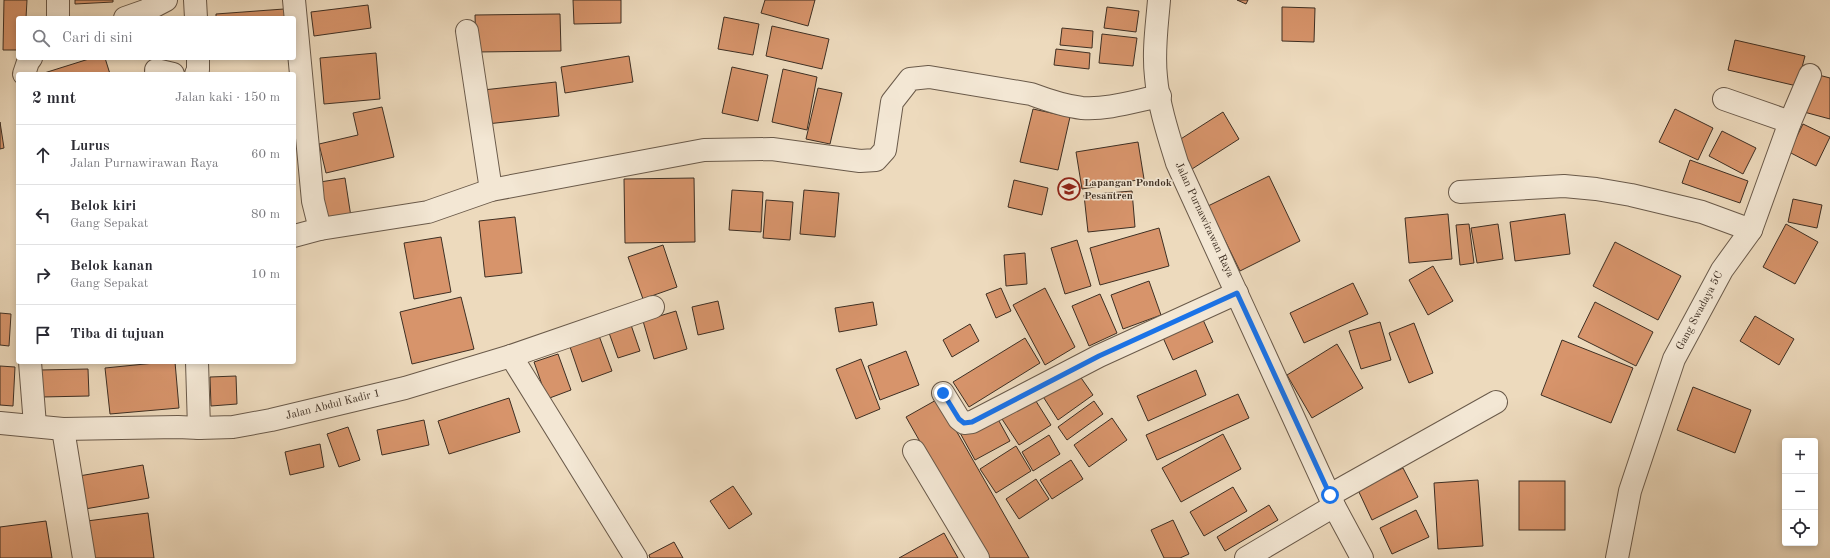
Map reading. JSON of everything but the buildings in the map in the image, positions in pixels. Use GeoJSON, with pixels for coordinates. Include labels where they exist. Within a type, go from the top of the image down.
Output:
{"type":"FeatureCollection","features":[{"type":"Feature","properties":{"kind":"street"},"geometry":{"type":"LineString","coordinates":[[58,0],[58,16]]}},
{"type":"Feature","properties":{"kind":"street"},"geometry":{"type":"LineString","coordinates":[[131,16],[145,11],[166,0]]}},
{"type":"Feature","properties":{"kind":"street"},"geometry":{"type":"LineString","coordinates":[[195,0],[196,16]]}},
{"type":"Feature","properties":{"kind":"street"},"geometry":{"type":"LineString","coordinates":[[294,0],[296,16]]}},
{"type":"Feature","properties":{"kind":"street","name":"Jalan Purnawirawan Raya"},"geometry":{"type":"LineString","coordinates":[[1159,0],[1155,49],[1156,77],[1168,133],[1177,163],[1332,501],[1362,558]]}},
{"type":"Feature","properties":{"kind":"street"},"geometry":{"type":"LineString","coordinates":[[296,21],[313,201],[320,229]]}},
{"type":"Feature","properties":{"kind":"street"},"geometry":{"type":"LineString","coordinates":[[467,31],[491,190]]}},
{"type":"Feature","properties":{"kind":"street"},"geometry":{"type":"LineString","coordinates":[[25,72],[30,60]]}},
{"type":"Feature","properties":{"kind":"street"},"geometry":{"type":"LineString","coordinates":[[197,72],[198,60]]}},
{"type":"Feature","properties":{"kind":"street","name":"Gang Swadaya 5C"},"geometry":{"type":"LineString","coordinates":[[1617,558],[1630,491],[1674,359],[1722,270],[1751,230],[1790,122],[1810,75]]}},
{"type":"Feature","properties":{"kind":"street"},"geometry":{"type":"LineString","coordinates":[[296,235],[320,229],[428,212],[491,190],[704,150],[772,149],[860,161],[876,160],[886,150],[892,102],[910,79],[929,77],[1031,94],[1083,108],[1102,107],[1160,96]]}},
{"type":"Feature","properties":{"kind":"street"},"geometry":{"type":"LineString","coordinates":[[1724,99],[1790,122]]}},
{"type":"Feature","properties":{"kind":"street"},"geometry":{"type":"LineString","coordinates":[[1460,192],[1564,186],[1596,189],[1631,195],[1702,212],[1751,230]]}},
{"type":"Feature","properties":{"kind":"street"},"geometry":{"type":"LineString","coordinates":[[943,393],[959,419],[964,423],[972,422],[1099,356],[1237,293]]}},
{"type":"Feature","properties":{"kind":"street","name":"Jalan Abdul Kadir 1"},"geometry":{"type":"LineString","coordinates":[[0,423],[35,425],[63,429],[233,427],[271,420],[405,388],[511,356],[653,307]]}},
{"type":"Feature","properties":{"kind":"street"},"geometry":{"type":"LineString","coordinates":[[511,356],[636,558]]}},
{"type":"Feature","properties":{"kind":"street"},"geometry":{"type":"LineString","coordinates":[[30,364],[35,425]]}},
{"type":"Feature","properties":{"kind":"street"},"geometry":{"type":"LineString","coordinates":[[197,364],[199,428]]}},
{"type":"Feature","properties":{"kind":"street"},"geometry":{"type":"LineString","coordinates":[[1246,558],[1332,501],[1496,402]]}},
{"type":"Feature","properties":{"kind":"street"},"geometry":{"type":"LineString","coordinates":[[63,429],[84,558]]}},
{"type":"Feature","properties":{"kind":"street"},"geometry":{"type":"LineString","coordinates":[[914,451],[978,558]]}},
{"type":"Feature","properties":{"kind":"place","name":"Lapangan Pondok Pesantren"},"geometry":{"type":"Point","coordinates":[1069,189]}},
{"type":"Feature","properties":{"kind":"route"},"geometry":{"type":"LineString","coordinates":[[943,393],[952,409],[962,422],[972,422],[1099,356],[1148,333],[1190,316],[1237,293],[1330,495]]}}]}
